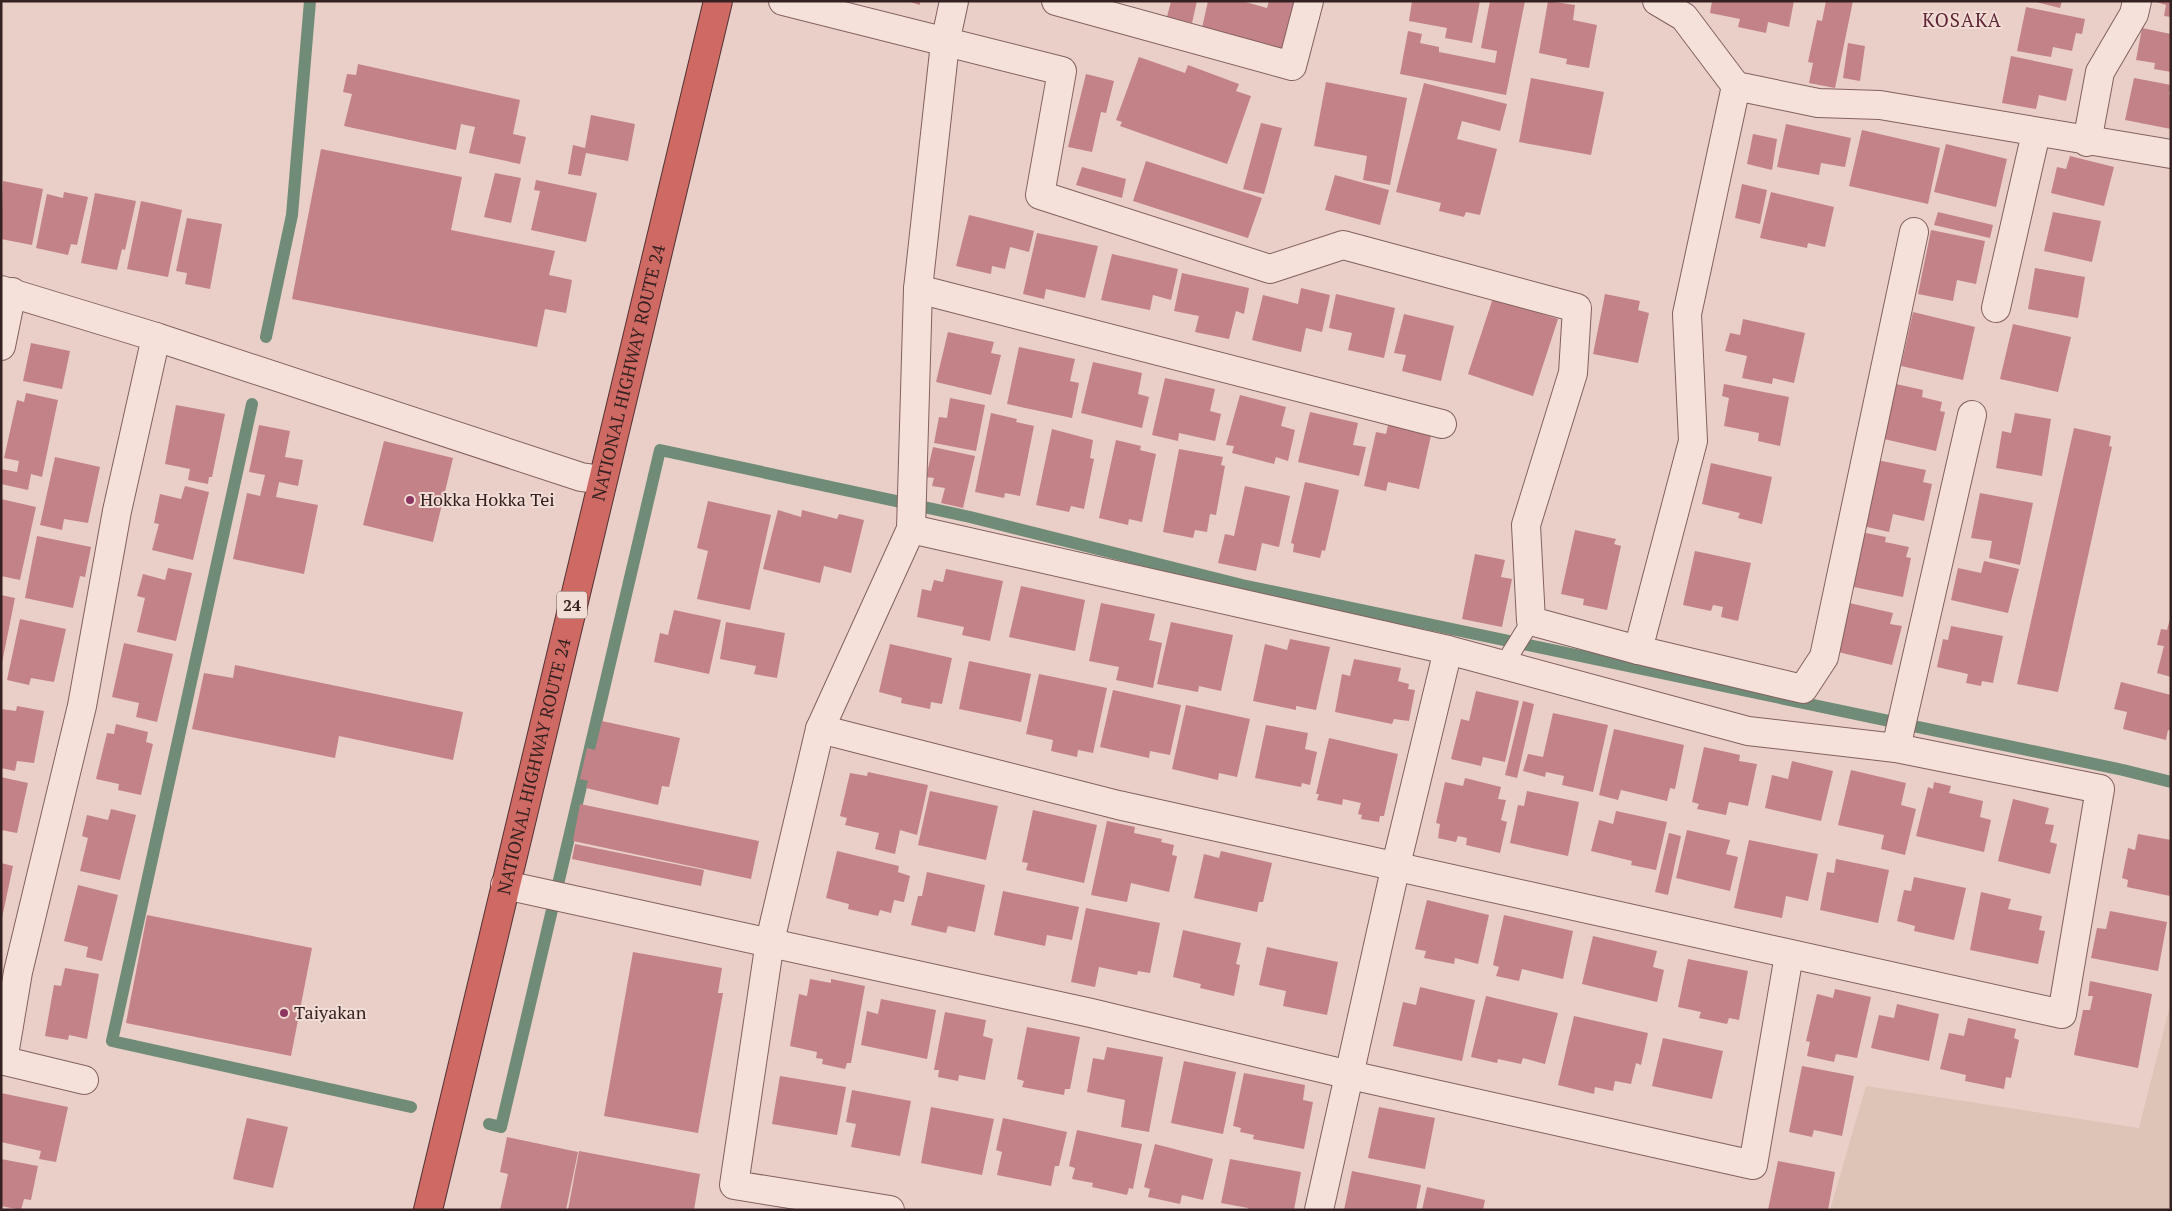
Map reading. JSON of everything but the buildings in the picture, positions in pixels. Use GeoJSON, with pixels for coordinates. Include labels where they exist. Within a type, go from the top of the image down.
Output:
{"type":"FeatureCollection","features":[{"type":"Feature","properties":{"kind":"highway","name":"NATIONAL HIGHWAY ROUTE 24"},"geometry":{"type":"LineString","coordinates":[[428,1210],[718,1]]}},
{"type":"Feature","properties":{"kind":"street"},"geometry":{"type":"LineString","coordinates":[[783,1],[1062,71],[1040,195],[1270,269],[1343,245],[1577,308],[1573,373],[1526,525],[1531,621],[1638,650],[1803,689],[1824,657],[1914,232]]}},
{"type":"Feature","properties":{"kind":"street"},"geometry":{"type":"LineString","coordinates":[[890,1210],[734,1186],[770,942],[820,729],[911,529],[918,289],[945,43],[954,1]]}},
{"type":"Feature","properties":{"kind":"street"},"geometry":{"type":"LineString","coordinates":[[1056,1],[1292,66],[1310,1]]}},
{"type":"Feature","properties":{"kind":"street"},"geometry":{"type":"LineString","coordinates":[[1656,1],[1685,9],[1736,86],[1818,103],[1880,105],[2087,142],[2171,154]]}},
{"type":"Feature","properties":{"kind":"street"},"geometry":{"type":"LineString","coordinates":[[2087,142],[2100,72],[2134,14],[2137,1]]}},
{"type":"Feature","properties":{"kind":"street"},"geometry":{"type":"LineString","coordinates":[[1638,650],[1692,441],[1687,314],[1736,86]]}},
{"type":"Feature","properties":{"kind":"street"},"geometry":{"type":"LineString","coordinates":[[1996,308],[2036,133]]}},
{"type":"Feature","properties":{"kind":"street"},"geometry":{"type":"LineString","coordinates":[[918,289],[1442,424]]}},
{"type":"Feature","properties":{"kind":"street"},"geometry":{"type":"LineString","coordinates":[[1,346],[7,291],[156,337],[581,477],[602,480]]}},
{"type":"Feature","properties":{"kind":"street"},"geometry":{"type":"LineString","coordinates":[[84,1080],[2,1061],[18,972],[82,706],[117,511],[156,337]]}},
{"type":"Feature","properties":{"kind":"street"},"geometry":{"type":"LineString","coordinates":[[1896,748],[1972,416]]}},
{"type":"Feature","properties":{"kind":"street"},"geometry":{"type":"LineString","coordinates":[[820,729],[1118,805],[1396,865],[1789,955],[2062,1014],[2100,789],[1896,748],[1748,731],[1448,650],[911,529]]}},
{"type":"Feature","properties":{"kind":"street"},"geometry":{"type":"LineString","coordinates":[[1319,1210],[1396,865],[1448,650]]}},
{"type":"Feature","properties":{"kind":"street"},"geometry":{"type":"LineString","coordinates":[[505,884],[1091,1012],[1350,1075],[1753,1164],[1789,955]]}},
{"type":"Feature","properties":{"kind":"lane"},"geometry":{"type":"LineString","coordinates":[[1503,666],[1531,621]]}},
{"type":"Feature","properties":{"kind":"shaded area"},"geometry":{"type":"Polygon","coordinates":[[[2171,1002],[2171,1210],[1830,1210],[1866,1086],[2139,1128],[2171,1002]]]}},
{"type":"Feature","properties":{"kind":"waterway"},"geometry":{"type":"LineString","coordinates":[[266,337],[292,215],[310,1]]}},
{"type":"Feature","properties":{"kind":"waterway"},"geometry":{"type":"LineString","coordinates":[[252,404],[112,1041],[411,1107]]}},
{"type":"Feature","properties":{"kind":"waterway"},"geometry":{"type":"LineString","coordinates":[[489,1124],[501,1127],[660,450],[970,517],[1242,585],[2123,770],[2171,782]]}},
{"type":"Feature","properties":{"kind":"place","name":"Hokka Hokka Tei"},"geometry":{"type":"Point","coordinates":[410,500]}},
{"type":"Feature","properties":{"kind":"place","name":"Taiyakan"},"geometry":{"type":"Point","coordinates":[284,1013]}},
{"type":"Feature","properties":{"kind":"district","name":"KOSAKA"},"geometry":{"type":"Point","coordinates":[1962,20]}}]}
